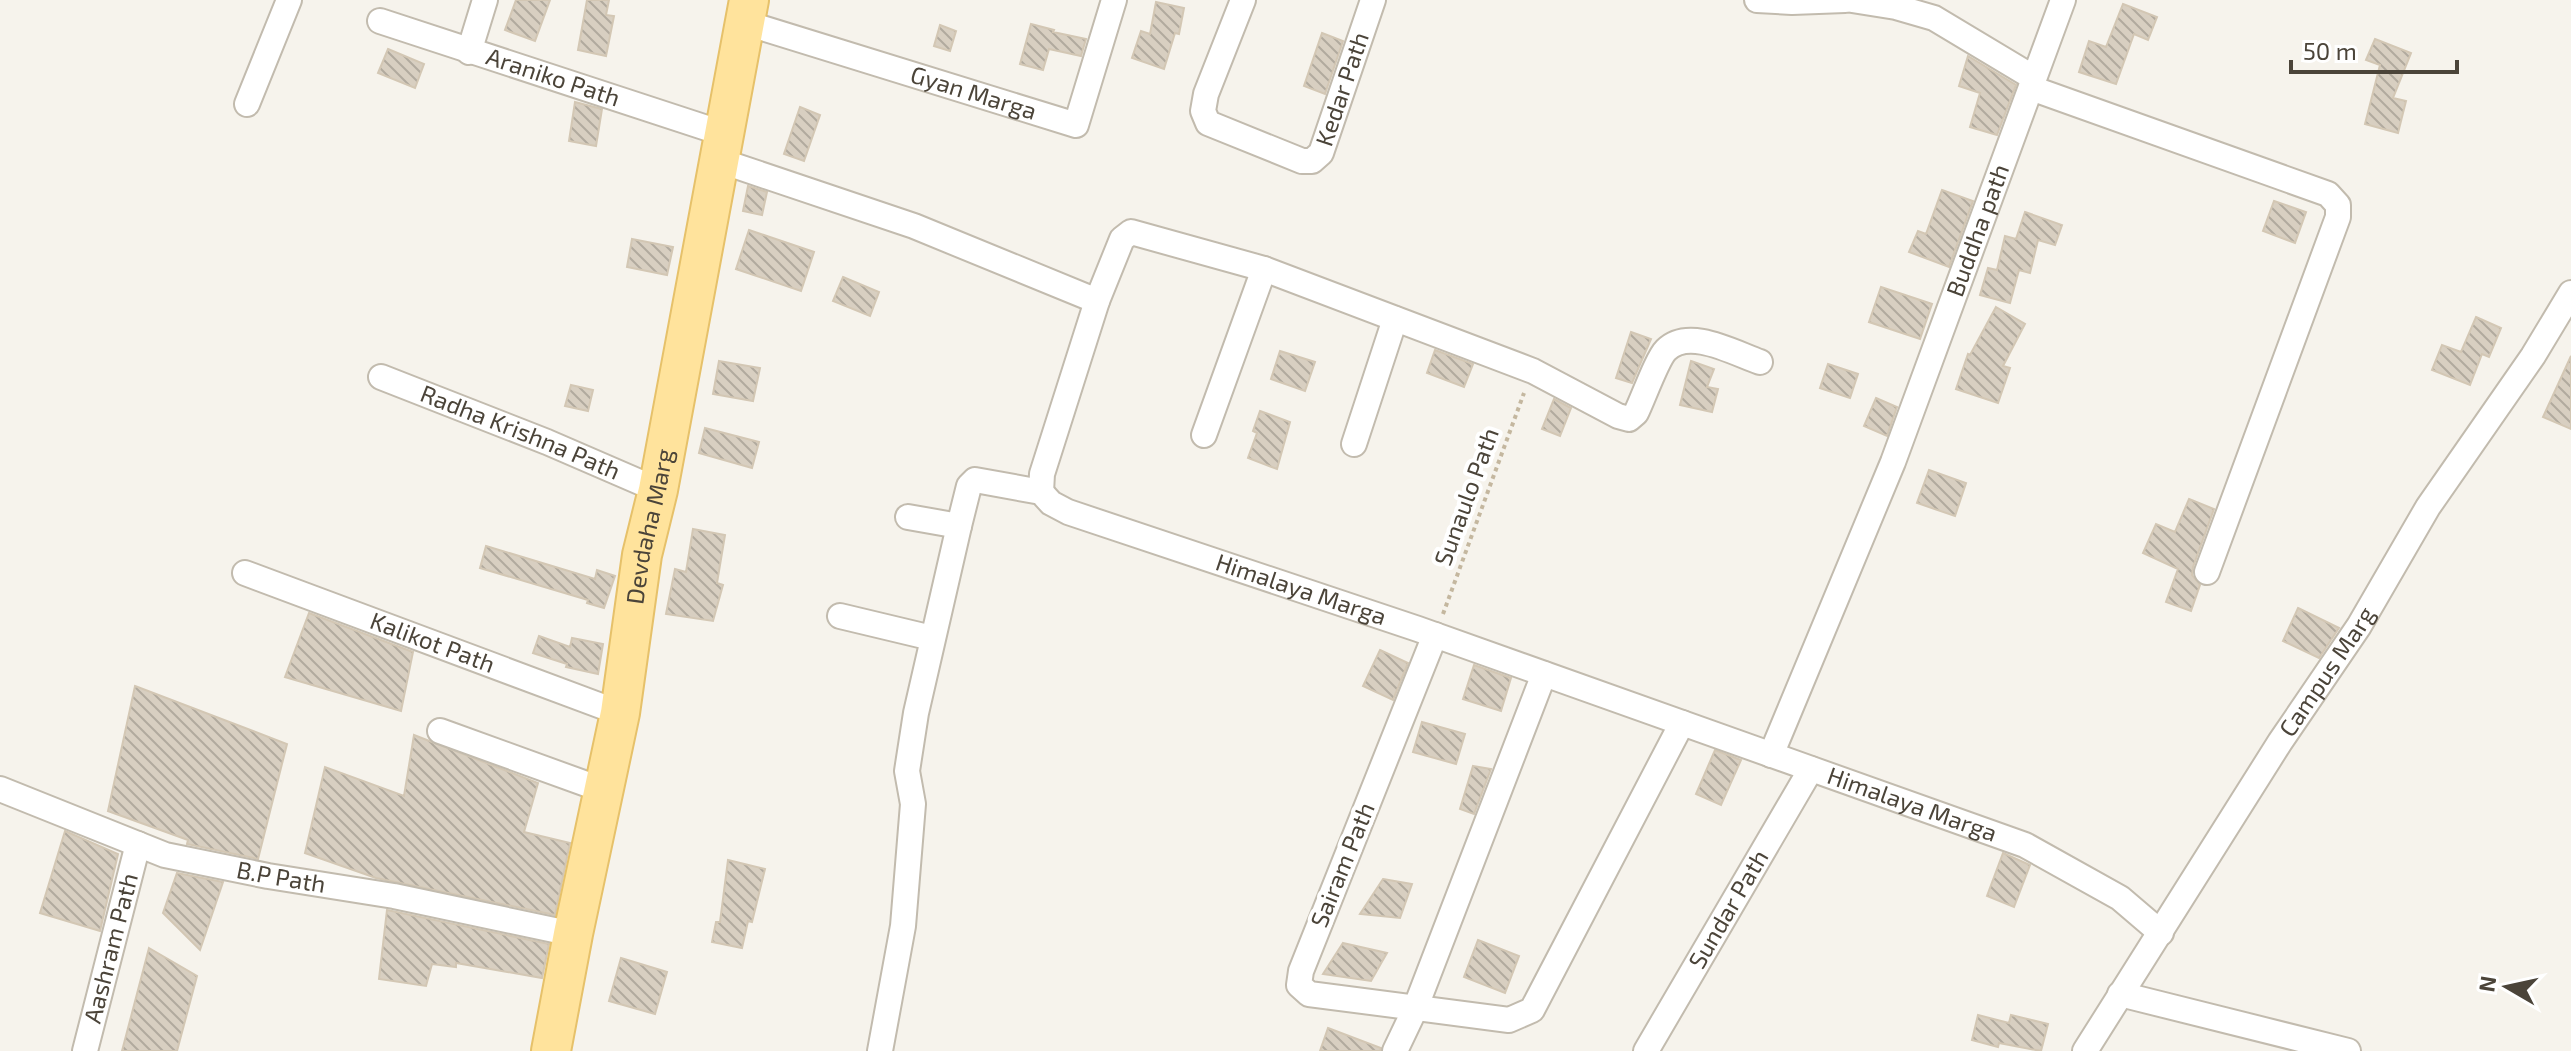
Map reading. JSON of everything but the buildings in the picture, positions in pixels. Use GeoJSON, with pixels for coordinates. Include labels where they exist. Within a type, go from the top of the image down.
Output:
{"type":"FeatureCollection","features":[{"type":"Feature","properties":{"kind":"main road","name":"Devdaha Marg"},"geometry":{"type":"LineString","coordinates":[[551,1051],[620,713],[642,555],[658,490],[748,11]]}},
{"type":"Feature","properties":{"kind":"street"},"geometry":{"type":"LineString","coordinates":[[247,104],[289,0]]}},
{"type":"Feature","properties":{"kind":"street"},"geometry":{"type":"LineString","coordinates":[[469,52],[485,0]]}},
{"type":"Feature","properties":{"kind":"street","name":"Gyan Marga"},"geometry":{"type":"LineString","coordinates":[[748,11],[1076,125],[1114,0]]}},
{"type":"Feature","properties":{"kind":"street","name":"Kedar Path"},"geometry":{"type":"LineString","coordinates":[[1243,0],[1206,94],[1203,111],[1208,123],[1302,161],[1312,161],[1321,153],[1373,0]]}},
{"type":"Feature","properties":{"kind":"street"},"geometry":{"type":"LineString","coordinates":[[1757,0],[1845,0]]}},
{"type":"Feature","properties":{"kind":"street"},"geometry":{"type":"LineString","coordinates":[[1852,0],[1896,7],[1934,18],[2032,83],[2328,194],[2338,205],[2338,217],[2207,572]]}},
{"type":"Feature","properties":{"kind":"street","name":"Buddha path"},"geometry":{"type":"LineString","coordinates":[[1771,755],[1893,462],[2063,0]]}},
{"type":"Feature","properties":{"kind":"street","name":"Araniko Path"},"geometry":{"type":"LineString","coordinates":[[380,21],[723,148],[1097,301]]}},
{"type":"Feature","properties":{"kind":"street"},"geometry":{"type":"LineString","coordinates":[[1041,492],[1042,474],[1097,301],[1122,239],[1131,232],[1264,269],[1533,371],[1629,419],[1636,413],[1665,351],[1684,340],[1699,341],[1760,362]]}},
{"type":"Feature","properties":{"kind":"street"},"geometry":{"type":"LineString","coordinates":[[1204,435],[1264,269]]}},
{"type":"Feature","properties":{"kind":"street","name":"Campus Marg"},"geometry":{"type":"LineString","coordinates":[[2085,1051],[2280,742],[2359,626],[2428,507],[2533,356],[2571,293]]}},
{"type":"Feature","properties":{"kind":"street"},"geometry":{"type":"LineString","coordinates":[[1354,444],[1395,319]]}},
{"type":"Feature","properties":{"kind":"street","name":"Radha Krishna Path"},"geometry":{"type":"LineString","coordinates":[[381,377],[547,442],[658,490]]}},
{"type":"Feature","properties":{"kind":"street","name":"Himalaya Marga"},"geometry":{"type":"LineString","coordinates":[[880,1051],[903,926],[913,804],[907,771],[916,713],[969,486],[975,480],[1041,492],[1051,503],[1068,512],[1435,635],[2025,845],[2120,898],[2161,933]]}},
{"type":"Feature","properties":{"kind":"street"},"geometry":{"type":"LineString","coordinates":[[908,517],[959,526]]}},
{"type":"Feature","properties":{"kind":"street","name":"Kalikot Path"},"geometry":{"type":"LineString","coordinates":[[245,573],[620,713]]}},
{"type":"Feature","properties":{"kind":"street"},"geometry":{"type":"LineString","coordinates":[[840,616],[932,638]]}},
{"type":"Feature","properties":{"kind":"street","name":"Sairam Path"},"geometry":{"type":"LineString","coordinates":[[1435,635],[1301,971],[1299,985],[1309,994],[1509,1020],[1532,1010],[1682,723]]}},
{"type":"Feature","properties":{"kind":"street"},"geometry":{"type":"LineString","coordinates":[[1395,1051],[1415,1009],[1544,674]]}},
{"type":"Feature","properties":{"kind":"street"},"geometry":{"type":"LineString","coordinates":[[440,731],[603,790]]}},
{"type":"Feature","properties":{"kind":"street","name":"Sundar Path"},"geometry":{"type":"LineString","coordinates":[[1646,1051],[1811,769]]}},
{"type":"Feature","properties":{"kind":"street","name":"B.P Path"},"geometry":{"type":"LineString","coordinates":[[0,789],[165,855],[268,876],[394,896],[573,934]]}},
{"type":"Feature","properties":{"kind":"street","name":"Aashram Path"},"geometry":{"type":"LineString","coordinates":[[85,1051],[138,844]]}},
{"type":"Feature","properties":{"kind":"street"},"geometry":{"type":"LineString","coordinates":[[2120,994],[2348,1051]]}},
{"type":"Feature","properties":{"kind":"path","name":"Sunaulo Path"},"geometry":{"type":"LineString","coordinates":[[1435,635],[1533,371]]}}]}
